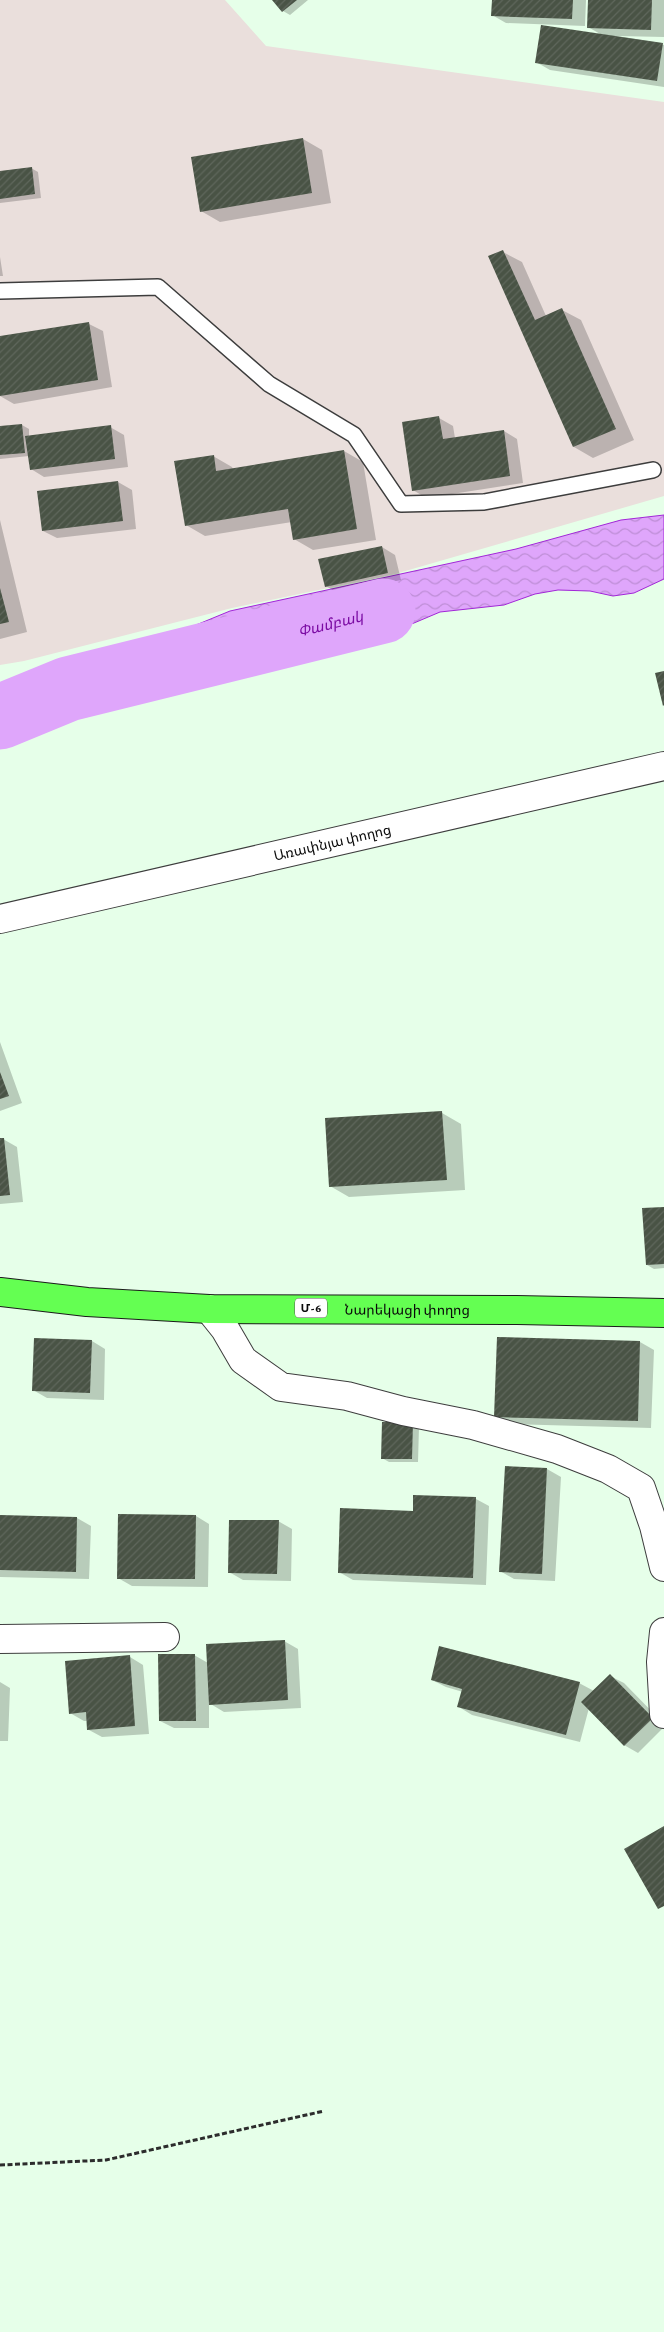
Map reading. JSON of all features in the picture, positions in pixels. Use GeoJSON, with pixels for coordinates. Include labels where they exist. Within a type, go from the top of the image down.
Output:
{"type":"FeatureCollection","features":[{"type":"Feature","properties":{"kind":"highway","name":"Նարեկացի փողոց"},"geometry":{"type":"LineString","coordinates":[[0,1292],[86,1302],[209,1309],[507,1310],[664,1313]]}},
{"type":"Feature","properties":{"kind":"street","name":"Առափնյա փողոց"},"geometry":{"type":"LineString","coordinates":[[0,919],[664,766]]}},
{"type":"Feature","properties":{"kind":"street"},"geometry":{"type":"LineString","coordinates":[[209,1309],[225,1329],[243,1360],[281,1387],[347,1396],[403,1411],[473,1424],[557,1449],[608,1470],[632,1483],[640,1488],[654,1526],[664,1567]]}},
{"type":"Feature","properties":{"kind":"street"},"geometry":{"type":"LineString","coordinates":[[664,1632],[661,1662],[664,1714]]}},
{"type":"Feature","properties":{"kind":"street"},"geometry":{"type":"LineString","coordinates":[[0,1639],[165,1637]]}},
{"type":"Feature","properties":{"kind":"lane"},"geometry":{"type":"LineString","coordinates":[[0,290],[158,288],[268,384],[354,435],[401,504],[484,502],[653,470]]}},
{"type":"Feature","properties":{"kind":"path"},"geometry":{"type":"LineString","coordinates":[[0,2164],[106,2160],[324,2111]]}},
{"type":"Feature","properties":{"kind":"shaded area"},"geometry":{"type":"Polygon","coordinates":[[[0,0],[225,0],[266,46],[664,102],[664,496],[395,574],[232,608],[24,661],[0,665],[0,0]]]}},
{"type":"Feature","properties":{"kind":"water"},"geometry":{"type":"Polygon","coordinates":[[[664,515],[664,579],[634,593],[613,596],[590,591],[558,590],[535,594],[504,605],[440,612],[414,623],[393,629],[381,630],[349,626],[317,631],[296,632],[286,630],[242,643],[209,649],[133,693],[70,701],[0,721],[0,693],[19,683],[99,665],[230,611],[516,549],[621,520],[664,515]]]}},
{"type":"Feature","properties":{"kind":"building"},"geometry":{"type":"Polygon","coordinates":[[[272,0],[297,0],[282,12],[272,0]]]}},
{"type":"Feature","properties":{"kind":"building"},"geometry":{"type":"Polygon","coordinates":[[[492,0],[573,0],[572,19],[491,16],[492,0]]]}},
{"type":"Feature","properties":{"kind":"building"},"geometry":{"type":"Polygon","coordinates":[[[588,0],[652,0],[651,30],[587,28],[588,0]]]}},
{"type":"Feature","properties":{"kind":"building"},"geometry":{"type":"Polygon","coordinates":[[[541,25],[663,43],[657,81],[535,63],[541,25]]]}},
{"type":"Feature","properties":{"kind":"building"},"geometry":{"type":"Polygon","coordinates":[[[303,138],[312,193],[200,212],[191,157],[303,138]]]}},
{"type":"Feature","properties":{"kind":"building"},"geometry":{"type":"Polygon","coordinates":[[[32,167],[35,194],[0,199],[0,171],[32,167]]]}},
{"type":"Feature","properties":{"kind":"building"},"geometry":{"type":"Polygon","coordinates":[[[503,250],[535,320],[562,308],[616,429],[573,447],[488,256],[503,250]]]}},
{"type":"Feature","properties":{"kind":"building"},"geometry":{"type":"Polygon","coordinates":[[[89,322],[98,380],[0,396],[0,336],[89,322]]]}},
{"type":"Feature","properties":{"kind":"building"},"geometry":{"type":"Polygon","coordinates":[[[439,416],[443,439],[504,430],[510,476],[412,491],[402,422],[439,416]]]}},
{"type":"Feature","properties":{"kind":"building"},"geometry":{"type":"Polygon","coordinates":[[[22,424],[25,453],[0,455],[0,426],[22,424]]]}},
{"type":"Feature","properties":{"kind":"building"},"geometry":{"type":"Polygon","coordinates":[[[111,425],[115,459],[30,470],[25,436],[111,425]]]}},
{"type":"Feature","properties":{"kind":"building"},"geometry":{"type":"Polygon","coordinates":[[[344,450],[357,529],[293,540],[288,509],[185,526],[174,461],[214,455],[216,471],[344,450]]]}},
{"type":"Feature","properties":{"kind":"building"},"geometry":{"type":"Polygon","coordinates":[[[118,481],[123,521],[42,531],[37,491],[118,481]]]}},
{"type":"Feature","properties":{"kind":"building"},"geometry":{"type":"Polygon","coordinates":[[[382,546],[388,573],[325,587],[318,559],[382,546]]]}},
{"type":"Feature","properties":{"kind":"building"},"geometry":{"type":"Polygon","coordinates":[[[0,588],[9,622],[0,624],[0,588]]]}},
{"type":"Feature","properties":{"kind":"building"},"geometry":{"type":"Polygon","coordinates":[[[664,671],[664,705],[663,706],[655,673],[664,671]]]}},
{"type":"Feature","properties":{"kind":"building"},"geometry":{"type":"Polygon","coordinates":[[[0,1072],[9,1096],[0,1099],[0,1072]]]}},
{"type":"Feature","properties":{"kind":"building"},"geometry":{"type":"Polygon","coordinates":[[[442,1111],[447,1180],[329,1187],[325,1118],[442,1111]]]}},
{"type":"Feature","properties":{"kind":"building"},"geometry":{"type":"Polygon","coordinates":[[[0,1138],[4,1138],[10,1195],[0,1196],[0,1138]]]}},
{"type":"Feature","properties":{"kind":"building"},"geometry":{"type":"Polygon","coordinates":[[[664,1207],[664,1264],[646,1265],[642,1208],[664,1207]]]}},
{"type":"Feature","properties":{"kind":"building"},"geometry":{"type":"Polygon","coordinates":[[[497,1337],[640,1341],[638,1421],[494,1417],[497,1337]]]}},
{"type":"Feature","properties":{"kind":"building"},"geometry":{"type":"Polygon","coordinates":[[[34,1338],[92,1340],[90,1393],[32,1391],[34,1338]]]}},
{"type":"Feature","properties":{"kind":"building"},"geometry":{"type":"Polygon","coordinates":[[[382,1422],[413,1422],[412,1459],[381,1459],[382,1422]]]}},
{"type":"Feature","properties":{"kind":"building"},"geometry":{"type":"Polygon","coordinates":[[[505,1466],[547,1468],[542,1574],[499,1572],[505,1466]]]}},
{"type":"Feature","properties":{"kind":"building"},"geometry":{"type":"Polygon","coordinates":[[[413,1495],[476,1497],[473,1578],[338,1573],[340,1508],[413,1511],[413,1495]]]}},
{"type":"Feature","properties":{"kind":"building"},"geometry":{"type":"Polygon","coordinates":[[[118,1514],[196,1515],[195,1579],[117,1579],[118,1514]]]}},
{"type":"Feature","properties":{"kind":"building"},"geometry":{"type":"Polygon","coordinates":[[[0,1515],[77,1517],[76,1572],[0,1570],[0,1515]]]}},
{"type":"Feature","properties":{"kind":"building"},"geometry":{"type":"Polygon","coordinates":[[[229,1520],[279,1520],[277,1574],[228,1573],[229,1520]]]}},
{"type":"Feature","properties":{"kind":"building"},"geometry":{"type":"Polygon","coordinates":[[[285,1640],[288,1700],[209,1705],[206,1644],[285,1640]]]}},
{"type":"Feature","properties":{"kind":"building"},"geometry":{"type":"Polygon","coordinates":[[[439,1646],[580,1682],[566,1735],[457,1707],[462,1689],[431,1680],[439,1646]]]}},
{"type":"Feature","properties":{"kind":"building"},"geometry":{"type":"Polygon","coordinates":[[[158,1654],[195,1654],[196,1721],[159,1721],[158,1654]]]}},
{"type":"Feature","properties":{"kind":"building"},"geometry":{"type":"Polygon","coordinates":[[[130,1655],[135,1726],[87,1730],[86,1712],[69,1714],[65,1661],[130,1655]]]}},
{"type":"Feature","properties":{"kind":"building"},"geometry":{"type":"Polygon","coordinates":[[[610,1674],[653,1718],[624,1746],[581,1702],[610,1674]]]}},
{"type":"Feature","properties":{"kind":"building"},"geometry":{"type":"Polygon","coordinates":[[[664,1826],[664,1906],[658,1909],[624,1849],[664,1826]]]}},
{"type":"Feature","properties":{"kind":"waterway","name":"Փամբակ"},"geometry":{"type":"LineString","coordinates":[[0,717],[68,689],[383,611]]}}]}
